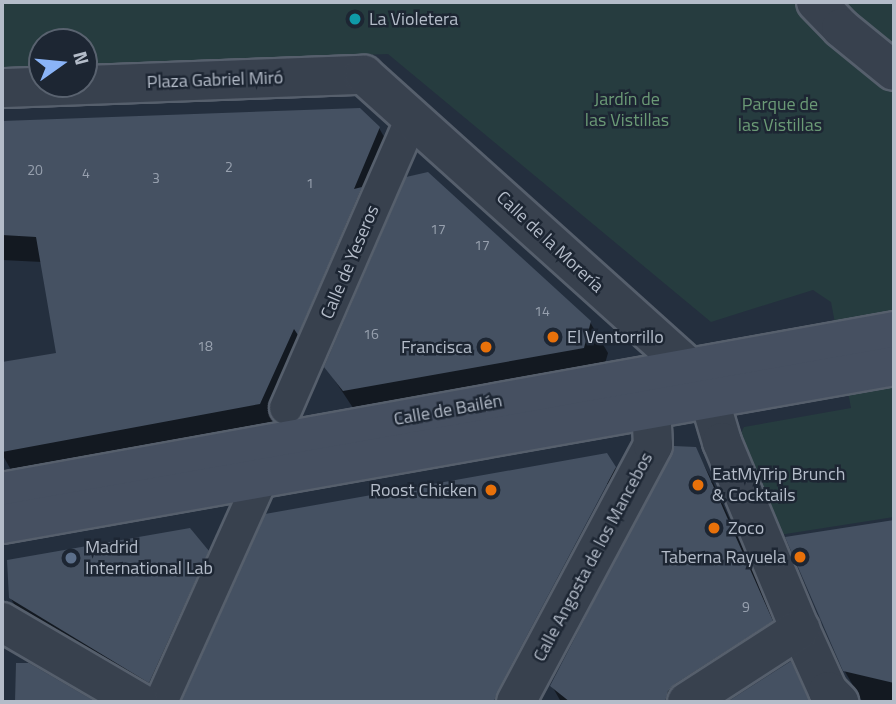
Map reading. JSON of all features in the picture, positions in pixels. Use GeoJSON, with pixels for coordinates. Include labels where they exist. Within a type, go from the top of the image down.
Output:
{"type":"FeatureCollection","features":[{"type":"Feature","properties":{"kind":"main road","name":"Calle de Bailén"},"geometry":{"type":"LineString","coordinates":[[2,492],[842,358],[894,331]]}},
{"type":"Feature","properties":{"kind":"main road","name":"Calle de Bailén"},"geometry":{"type":"LineString","coordinates":[[842,358],[894,366]]}},
{"type":"Feature","properties":{"kind":"main road","name":"Calle de Bailén"},"geometry":{"type":"LineString","coordinates":[[2,524],[650,408],[698,383]]}},
{"type":"Feature","properties":{"kind":"street"},"geometry":{"type":"LineString","coordinates":[[816,2],[842,28],[894,71]]}},
{"type":"Feature","properties":{"kind":"street","name":"Plaza Gabriel Miró"},"geometry":{"type":"LineString","coordinates":[[2,88],[365,75],[413,116]]}},
{"type":"Feature","properties":{"kind":"street","name":"Calle de la Morería"},"geometry":{"type":"LineString","coordinates":[[413,116],[698,383]]}},
{"type":"Feature","properties":{"kind":"street","name":"Calle de Yeseros"},"geometry":{"type":"LineString","coordinates":[[286,408],[413,116]]}},
{"type":"Feature","properties":{"kind":"street"},"geometry":{"type":"LineString","coordinates":[[698,383],[800,629],[828,691],[839,702]]}},
{"type":"Feature","properties":{"kind":"street","name":"Calle Angosta de los Mancebos"},"geometry":{"type":"LineString","coordinates":[[516,702],[653,445],[650,408]]}},
{"type":"Feature","properties":{"kind":"street"},"geometry":{"type":"LineString","coordinates":[[161,702],[262,477]]}},
{"type":"Feature","properties":{"kind":"street"},"geometry":{"type":"LineString","coordinates":[[2,622],[139,702]]}},
{"type":"Feature","properties":{"kind":"street"},"geometry":{"type":"LineString","coordinates":[[687,702],[800,629]]}},
{"type":"Feature","properties":{"kind":"green space","name":"Parque de las Vistillas"},"geometry":{"type":"Polygon","coordinates":[[[2,2],[894,2],[894,517],[779,535],[740,435],[744,427],[851,408],[831,302],[813,290],[711,322],[388,54],[98,65],[98,28],[28,28],[28,68],[2,69],[2,2]]]}},
{"type":"Feature","properties":{"kind":"building"},"geometry":{"type":"Polygon","coordinates":[[[360,108],[380,127],[354,189],[362,187],[298,335],[294,329],[260,404],[2,452],[2,362],[56,353],[36,237],[2,235],[2,121],[360,108]]]}},
{"type":"Feature","properties":{"kind":"building"},"geometry":{"type":"Polygon","coordinates":[[[428,172],[591,321],[584,348],[343,391],[324,367],[406,177],[428,172]]]}},
{"type":"Feature","properties":{"kind":"building"},"geometry":{"type":"Polygon","coordinates":[[[674,446],[696,447],[773,621],[675,684],[668,691],[665,702],[570,702],[550,686],[674,446]]]}},
{"type":"Feature","properties":{"kind":"building"},"geometry":{"type":"Polygon","coordinates":[[[607,453],[616,467],[494,702],[181,702],[265,514],[607,453]]]}},
{"type":"Feature","properties":{"kind":"building"},"geometry":{"type":"Polygon","coordinates":[[[894,520],[894,683],[843,671],[785,537],[894,520]]]}},
{"type":"Feature","properties":{"kind":"building"},"geometry":{"type":"Polygon","coordinates":[[[190,528],[209,551],[149,683],[9,598],[7,560],[190,528]]]}},
{"type":"Feature","properties":{"kind":"building"},"geometry":{"type":"Polygon","coordinates":[[[791,661],[810,702],[727,702],[791,661]]]}},
{"type":"Feature","properties":{"kind":"building"},"geometry":{"type":"Polygon","coordinates":[[[16,663],[29,663],[96,702],[15,702],[16,663]]]}},
{"type":"Feature","properties":{"kind":"place","name":"La Violetera"},"geometry":{"type":"Point","coordinates":[355,19]}},
{"type":"Feature","properties":{"kind":"place","name":"El Ventorrillo"},"geometry":{"type":"Point","coordinates":[553,337]}},
{"type":"Feature","properties":{"kind":"place","name":"Francisca"},"geometry":{"type":"Point","coordinates":[486,347]}},
{"type":"Feature","properties":{"kind":"place","name":"EatMyTrip Brunch & Cocktails"},"geometry":{"type":"Point","coordinates":[698,485]}},
{"type":"Feature","properties":{"kind":"place","name":"Roost Chicken"},"geometry":{"type":"Point","coordinates":[491,490]}},
{"type":"Feature","properties":{"kind":"place","name":"Zoco"},"geometry":{"type":"Point","coordinates":[714,528]}},
{"type":"Feature","properties":{"kind":"place","name":"Taberna Rayuela"},"geometry":{"type":"Point","coordinates":[800,557]}},
{"type":"Feature","properties":{"kind":"place","name":"Madrid International Lab"},"geometry":{"type":"Point","coordinates":[71,558]}},
{"type":"Feature","properties":{"kind":"park label","name":"Jardín de las Vistillas"},"geometry":{"type":"Point","coordinates":[627,110]}}]}
